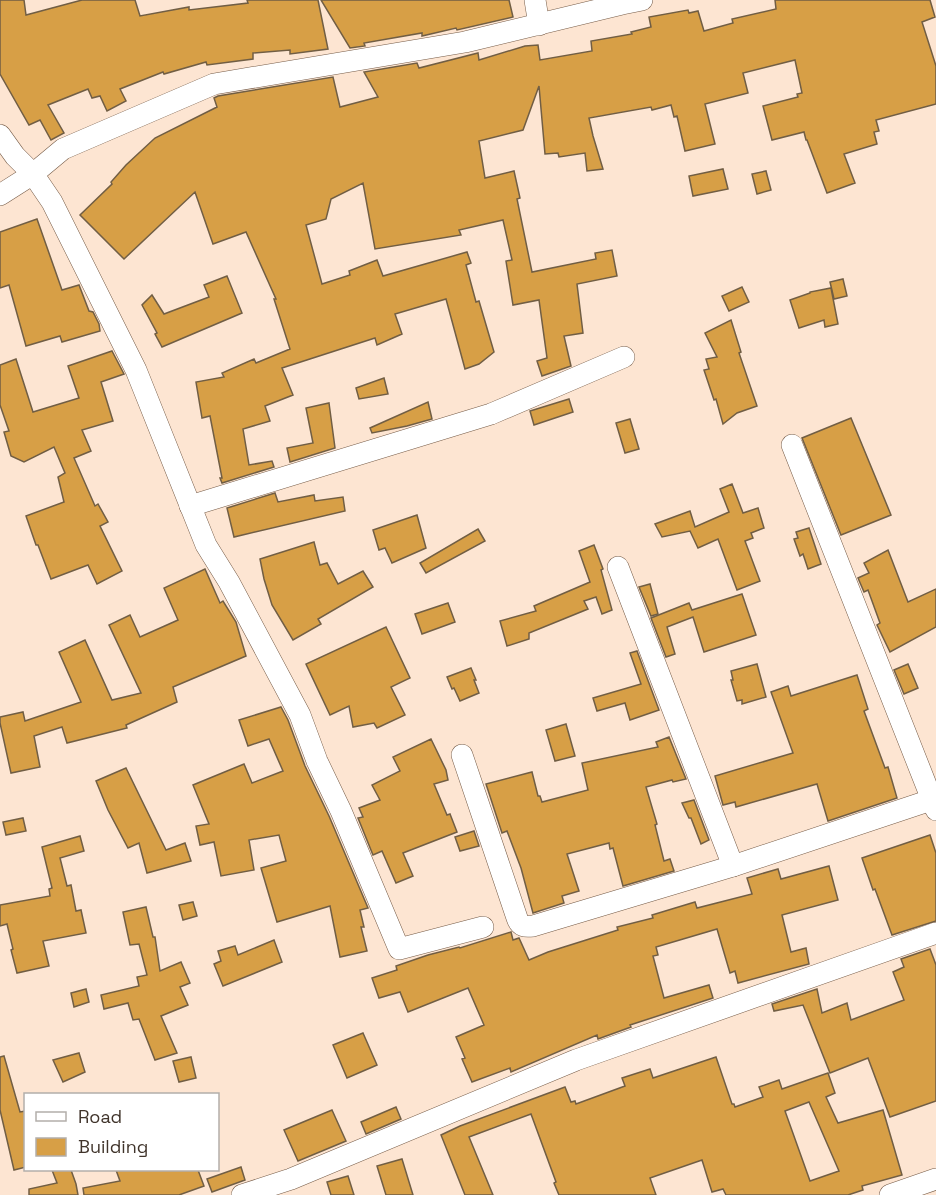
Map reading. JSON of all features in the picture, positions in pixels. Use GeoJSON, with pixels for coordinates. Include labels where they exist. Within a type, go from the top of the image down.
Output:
{"type":"FeatureCollection","features":[{"type":"Feature","properties":{"kind":"street"},"geometry":{"type":"LineString","coordinates":[[535,0],[538,25]]}},
{"type":"Feature","properties":{"kind":"street"},"geometry":{"type":"LineString","coordinates":[[0,195],[33,174],[63,149],[214,84],[465,42],[642,0]]}},
{"type":"Feature","properties":{"kind":"street"},"geometry":{"type":"LineString","coordinates":[[0,135],[15,156],[33,174],[51,202],[136,370],[206,545],[229,582],[300,715],[317,761],[341,811],[399,949],[483,927]]}},
{"type":"Feature","properties":{"kind":"street"},"geometry":{"type":"LineString","coordinates":[[190,506],[491,414],[624,357]]}},
{"type":"Feature","properties":{"kind":"street"},"geometry":{"type":"LineString","coordinates":[[462,755],[519,924],[525,927],[934,805],[792,445]]}},
{"type":"Feature","properties":{"kind":"street"},"geometry":{"type":"LineString","coordinates":[[618,567],[733,866]]}},
{"type":"Feature","properties":{"kind":"street"},"geometry":{"type":"LineString","coordinates":[[242,1195],[291,1179],[576,1060],[936,933]]}},
{"type":"Feature","properties":{"kind":"street"},"geometry":{"type":"LineString","coordinates":[[890,1195],[936,1179]]}},
{"type":"Feature","properties":{"kind":"building"},"geometry":{"type":"Polygon","coordinates":[[[0,0],[24,0],[26,15],[82,0],[135,0],[140,16],[189,7],[189,10],[248,3],[247,0],[318,0],[328,49],[290,54],[290,50],[253,53],[253,59],[207,65],[206,62],[164,74],[163,72],[120,89],[126,101],[107,111],[100,96],[92,98],[88,89],[48,105],[64,133],[51,140],[40,120],[29,125],[0,74],[0,0]]]}},
{"type":"Feature","properties":{"kind":"building"},"geometry":{"type":"Polygon","coordinates":[[[321,0],[509,0],[513,17],[457,30],[456,28],[422,36],[422,33],[364,43],[365,46],[350,48],[321,0]]]}},
{"type":"Feature","properties":{"kind":"building"},"geometry":{"type":"Polygon","coordinates":[[[775,0],[930,0],[935,17],[922,22],[936,66],[936,104],[876,120],[879,131],[874,132],[877,144],[844,154],[855,183],[827,193],[804,132],[772,140],[763,106],[798,97],[797,94],[802,93],[795,60],[743,73],[748,93],[705,104],[715,144],[685,151],[677,116],[674,117],[671,105],[652,110],[651,107],[589,118],[603,169],[587,171],[585,153],[559,157],[558,153],[545,154],[539,86],[523,130],[479,141],[485,178],[514,171],[520,198],[517,199],[532,272],[596,259],[595,253],[612,250],[617,276],[577,284],[583,333],[564,336],[571,366],[542,376],[537,361],[547,358],[539,300],[513,305],[506,261],[512,260],[503,220],[459,230],[461,235],[375,249],[363,183],[331,199],[326,219],[306,225],[322,284],[350,275],[349,271],[377,260],[383,276],[467,252],[471,263],[466,265],[476,302],[479,301],[494,352],[479,364],[465,369],[446,299],[395,314],[402,334],[377,345],[375,338],[282,368],[293,395],[265,406],[270,421],[243,429],[249,465],[272,461],[274,467],[222,483],[210,416],[202,418],[196,382],[224,377],[222,373],[254,359],[256,363],[290,349],[274,299],[276,299],[246,232],[213,244],[195,192],[124,259],[80,215],[112,184],[111,182],[126,165],[155,138],[217,107],[214,98],[218,96],[333,77],[340,107],[378,97],[364,72],[417,63],[419,68],[478,53],[479,60],[525,46],[538,45],[540,60],[592,51],[591,41],[632,34],[631,32],[651,27],[649,17],[688,10],[689,13],[698,11],[704,31],[733,23],[732,19],[776,9],[775,0]]]}},
{"type":"Feature","properties":{"kind":"building"},"geometry":{"type":"Polygon","coordinates":[[[723,169],[728,189],[693,196],[689,176],[723,169]]]}},
{"type":"Feature","properties":{"kind":"building"},"geometry":{"type":"Polygon","coordinates":[[[766,171],[771,190],[757,194],[752,174],[766,171]]]}},
{"type":"Feature","properties":{"kind":"building"},"geometry":{"type":"Polygon","coordinates":[[[37,219],[62,290],[79,285],[89,311],[93,312],[99,324],[100,331],[62,342],[60,336],[26,346],[9,285],[0,288],[0,232],[37,219]]]}},
{"type":"Feature","properties":{"kind":"building"},"geometry":{"type":"Polygon","coordinates":[[[227,276],[242,313],[162,347],[142,305],[152,295],[164,314],[209,297],[204,285],[227,276]]]}},
{"type":"Feature","properties":{"kind":"building"},"geometry":{"type":"Polygon","coordinates":[[[843,279],[847,296],[834,299],[830,282],[843,279]]]}},
{"type":"Feature","properties":{"kind":"building"},"geometry":{"type":"Polygon","coordinates":[[[742,287],[749,302],[729,311],[722,296],[742,287]]]}},
{"type":"Feature","properties":{"kind":"building"},"geometry":{"type":"Polygon","coordinates":[[[831,288],[838,324],[825,327],[824,320],[799,328],[790,300],[810,292],[831,288]]]}},
{"type":"Feature","properties":{"kind":"building"},"geometry":{"type":"Polygon","coordinates":[[[731,320],[741,352],[739,353],[757,406],[737,413],[723,424],[704,370],[709,369],[706,359],[717,357],[705,333],[731,320]]]}},
{"type":"Feature","properties":{"kind":"building"},"geometry":{"type":"Polygon","coordinates":[[[112,351],[124,374],[101,382],[113,421],[82,430],[91,451],[74,458],[95,506],[98,504],[108,522],[100,526],[122,571],[97,584],[88,565],[51,579],[26,516],[64,502],[58,477],[65,473],[54,447],[24,462],[11,456],[4,432],[9,431],[0,405],[0,365],[16,359],[33,412],[79,398],[68,366],[112,351]]]}},
{"type":"Feature","properties":{"kind":"building"},"geometry":{"type":"Polygon","coordinates":[[[384,378],[388,394],[359,399],[356,388],[384,378]]]}},
{"type":"Feature","properties":{"kind":"building"},"geometry":{"type":"Polygon","coordinates":[[[569,399],[573,412],[534,425],[530,411],[569,399]]]}},
{"type":"Feature","properties":{"kind":"building"},"geometry":{"type":"Polygon","coordinates":[[[428,402],[432,419],[372,433],[370,428],[428,402]]]}},
{"type":"Feature","properties":{"kind":"building"},"geometry":{"type":"Polygon","coordinates":[[[329,403],[335,448],[290,462],[287,448],[313,443],[306,408],[329,403]]]}},
{"type":"Feature","properties":{"kind":"building"},"geometry":{"type":"Polygon","coordinates":[[[851,418],[891,515],[841,535],[802,438],[851,418]]]}},
{"type":"Feature","properties":{"kind":"building"},"geometry":{"type":"Polygon","coordinates":[[[630,419],[639,449],[625,453],[616,423],[630,419]]]}},
{"type":"Feature","properties":{"kind":"building"},"geometry":{"type":"Polygon","coordinates":[[[732,484],[743,513],[758,508],[764,528],[751,533],[753,538],[745,541],[760,581],[737,590],[718,539],[698,548],[690,531],[662,537],[655,524],[690,511],[695,527],[729,512],[720,489],[732,484]]]}},
{"type":"Feature","properties":{"kind":"building"},"geometry":{"type":"Polygon","coordinates":[[[275,493],[278,502],[314,495],[315,501],[343,497],[345,511],[234,537],[227,508],[275,493]]]}},
{"type":"Feature","properties":{"kind":"building"},"geometry":{"type":"Polygon","coordinates":[[[417,515],[426,548],[392,563],[385,548],[379,550],[373,530],[417,515]]]}},
{"type":"Feature","properties":{"kind":"building"},"geometry":{"type":"Polygon","coordinates":[[[809,528],[821,564],[808,569],[803,554],[800,556],[794,539],[798,538],[796,532],[809,528]]]}},
{"type":"Feature","properties":{"kind":"building"},"geometry":{"type":"Polygon","coordinates":[[[478,529],[485,541],[426,573],[420,563],[478,529]]]}},
{"type":"Feature","properties":{"kind":"building"},"geometry":{"type":"Polygon","coordinates":[[[314,542],[320,565],[327,563],[338,584],[363,571],[373,587],[318,619],[321,624],[293,640],[272,605],[260,559],[314,542]]]}},
{"type":"Feature","properties":{"kind":"building"},"geometry":{"type":"Polygon","coordinates":[[[594,545],[603,569],[601,570],[612,610],[602,614],[596,597],[584,601],[588,609],[529,633],[529,639],[507,646],[500,621],[536,611],[534,606],[590,582],[579,551],[594,545]]]}},
{"type":"Feature","properties":{"kind":"building"},"geometry":{"type":"Polygon","coordinates":[[[888,550],[908,602],[936,589],[936,627],[890,652],[877,625],[880,623],[868,590],[864,592],[858,578],[869,573],[864,563],[888,550]]]}},
{"type":"Feature","properties":{"kind":"building"},"geometry":{"type":"Polygon","coordinates":[[[205,569],[220,603],[223,601],[236,622],[246,656],[173,687],[177,702],[126,725],[127,728],[67,743],[62,727],[34,736],[40,767],[11,773],[0,717],[23,712],[25,721],[81,702],[59,652],[85,640],[112,700],[141,693],[109,625],[130,615],[140,637],[178,620],[164,588],[205,569]]]}},
{"type":"Feature","properties":{"kind":"building"},"geometry":{"type":"Polygon","coordinates":[[[650,584],[658,614],[651,616],[639,587],[650,584]]]}},
{"type":"Feature","properties":{"kind":"building"},"geometry":{"type":"Polygon","coordinates":[[[742,594],[756,635],[704,652],[693,617],[667,627],[675,654],[666,657],[651,618],[689,603],[692,610],[742,594]]]}},
{"type":"Feature","properties":{"kind":"building"},"geometry":{"type":"Polygon","coordinates":[[[448,603],[455,622],[422,634],[415,614],[448,603]]]}},
{"type":"Feature","properties":{"kind":"building"},"geometry":{"type":"Polygon","coordinates":[[[386,627],[410,678],[391,687],[405,715],[377,728],[374,723],[353,727],[349,706],[330,715],[306,664],[386,627]]]}},
{"type":"Feature","properties":{"kind":"building"},"geometry":{"type":"Polygon","coordinates":[[[637,651],[659,710],[630,720],[625,703],[597,711],[593,698],[641,684],[630,653],[637,651]]]}},
{"type":"Feature","properties":{"kind":"building"},"geometry":{"type":"Polygon","coordinates":[[[757,664],[766,697],[742,704],[742,700],[737,701],[731,671],[757,664]]]}},
{"type":"Feature","properties":{"kind":"building"},"geometry":{"type":"Polygon","coordinates":[[[908,664],[918,688],[904,694],[894,670],[908,664]]]}},
{"type":"Feature","properties":{"kind":"building"},"geometry":{"type":"Polygon","coordinates":[[[471,668],[479,693],[460,701],[447,677],[471,668]]]}},
{"type":"Feature","properties":{"kind":"building"},"geometry":{"type":"Polygon","coordinates":[[[857,675],[868,709],[864,711],[885,768],[888,767],[897,798],[828,821],[817,784],[736,807],[735,802],[723,805],[715,776],[793,753],[771,692],[788,686],[791,696],[857,675]]]}},
{"type":"Feature","properties":{"kind":"building"},"geometry":{"type":"Polygon","coordinates":[[[281,707],[368,908],[360,910],[364,927],[361,927],[367,951],[340,957],[330,906],[277,922],[261,868],[286,861],[279,835],[249,840],[254,870],[221,876],[214,842],[200,845],[196,826],[209,824],[193,785],[244,764],[252,783],[283,771],[269,739],[248,746],[239,720],[281,707]]]}},
{"type":"Feature","properties":{"kind":"building"},"geometry":{"type":"Polygon","coordinates":[[[566,724],[575,756],[555,761],[546,730],[566,724]]]}},
{"type":"Feature","properties":{"kind":"building"},"geometry":{"type":"Polygon","coordinates":[[[669,737],[686,779],[646,787],[657,824],[655,825],[664,861],[670,859],[674,871],[623,886],[613,848],[610,849],[609,843],[567,854],[579,891],[562,896],[564,903],[533,913],[521,868],[507,831],[502,833],[486,784],[532,772],[538,796],[542,802],[588,790],[582,763],[658,747],[656,742],[669,737]]]}},
{"type":"Feature","properties":{"kind":"building"},"geometry":{"type":"Polygon","coordinates":[[[431,739],[446,770],[448,780],[434,784],[457,832],[403,853],[413,876],[396,883],[382,851],[373,855],[358,818],[363,817],[359,808],[380,800],[372,785],[400,771],[393,757],[431,739]]]}},
{"type":"Feature","properties":{"kind":"building"},"geometry":{"type":"Polygon","coordinates":[[[126,768],[166,850],[185,843],[191,861],[147,873],[139,843],[128,848],[96,781],[126,768]]]}},
{"type":"Feature","properties":{"kind":"building"},"geometry":{"type":"Polygon","coordinates":[[[694,800],[709,840],[701,844],[691,818],[682,803],[694,800]]]}},
{"type":"Feature","properties":{"kind":"building"},"geometry":{"type":"Polygon","coordinates":[[[23,818],[26,831],[6,835],[3,822],[23,818]]]}},
{"type":"Feature","properties":{"kind":"building"},"geometry":{"type":"Polygon","coordinates":[[[474,831],[479,846],[460,851],[455,837],[474,831]]]}},
{"type":"Feature","properties":{"kind":"building"},"geometry":{"type":"Polygon","coordinates":[[[930,835],[936,853],[936,921],[892,935],[862,858],[930,835]]]}},
{"type":"Feature","properties":{"kind":"building"},"geometry":{"type":"Polygon","coordinates":[[[80,836],[84,851],[60,858],[67,886],[71,885],[76,911],[81,910],[86,933],[43,941],[49,966],[17,973],[7,924],[0,926],[0,905],[50,896],[49,889],[52,888],[42,847],[80,836]]]}},
{"type":"Feature","properties":{"kind":"building"},"geometry":{"type":"Polygon","coordinates":[[[829,866],[838,900],[782,915],[791,952],[806,948],[809,964],[738,983],[735,971],[730,973],[717,929],[656,947],[658,955],[653,956],[664,998],[709,985],[713,998],[630,1025],[631,1027],[598,1039],[597,1035],[511,1072],[510,1068],[472,1082],[456,1037],[484,1025],[468,988],[408,1012],[400,992],[379,998],[372,978],[397,970],[396,966],[428,955],[511,932],[513,940],[519,938],[529,960],[618,930],[617,927],[653,918],[652,915],[695,902],[697,908],[752,894],[747,878],[778,869],[781,879],[829,866]]]}},
{"type":"Feature","properties":{"kind":"building"},"geometry":{"type":"Polygon","coordinates":[[[193,902],[197,916],[183,920],[179,905],[193,902]]]}},
{"type":"Feature","properties":{"kind":"building"},"geometry":{"type":"Polygon","coordinates":[[[146,907],[153,937],[155,937],[160,971],[181,962],[190,983],[180,987],[188,1005],[161,1016],[177,1053],[155,1060],[139,1019],[133,1020],[128,1003],[104,1009],[101,995],[139,986],[137,977],[147,975],[139,944],[130,945],[123,912],[146,907]]]}},
{"type":"Feature","properties":{"kind":"building"},"geometry":{"type":"Polygon","coordinates":[[[274,940],[282,962],[223,986],[214,964],[221,961],[218,951],[235,946],[238,955],[274,940]]]}},
{"type":"Feature","properties":{"kind":"building"},"geometry":{"type":"Polygon","coordinates":[[[930,949],[936,965],[936,1101],[890,1117],[868,1058],[830,1073],[803,1005],[774,1011],[772,1004],[817,989],[822,1013],[847,1003],[851,1020],[904,1000],[893,972],[904,967],[901,959],[930,949]]]}},
{"type":"Feature","properties":{"kind":"building"},"geometry":{"type":"Polygon","coordinates":[[[86,989],[89,1002],[74,1007],[71,993],[86,989]]]}},
{"type":"Feature","properties":{"kind":"building"},"geometry":{"type":"Polygon","coordinates":[[[363,1033],[377,1065],[347,1078],[333,1045],[363,1033]]]}},
{"type":"Feature","properties":{"kind":"building"},"geometry":{"type":"Polygon","coordinates":[[[79,1053],[85,1072],[63,1082],[53,1060],[79,1053]]]}},
{"type":"Feature","properties":{"kind":"building"},"geometry":{"type":"Polygon","coordinates":[[[4,1056],[20,1112],[24,1111],[24,1168],[14,1170],[0,1110],[0,1057],[4,1056]]]}},
{"type":"Feature","properties":{"kind":"building"},"geometry":{"type":"Polygon","coordinates":[[[191,1057],[196,1078],[179,1082],[173,1061],[191,1057]]]}},
{"type":"Feature","properties":{"kind":"building"},"geometry":{"type":"Polygon","coordinates":[[[716,1057],[735,1107],[763,1097],[759,1087],[779,1080],[782,1089],[828,1073],[835,1093],[826,1097],[838,1123],[883,1110],[902,1175],[862,1186],[863,1190],[848,1195],[726,1195],[723,1189],[712,1192],[702,1160],[650,1178],[656,1195],[559,1195],[531,1114],[469,1137],[493,1195],[465,1195],[441,1135],[565,1087],[571,1102],[575,1101],[576,1104],[625,1086],[622,1078],[650,1069],[653,1078],[716,1057]],[[809,1102],[785,1111],[810,1181],[839,1171],[809,1102]]]}},
{"type":"Feature","properties":{"kind":"building"},"geometry":{"type":"Polygon","coordinates":[[[396,1107],[401,1119],[366,1134],[361,1122],[396,1107]]]}},
{"type":"Feature","properties":{"kind":"building"},"geometry":{"type":"Polygon","coordinates":[[[332,1110],[346,1141],[298,1161],[284,1130],[332,1110]]]}},
{"type":"Feature","properties":{"kind":"building"},"geometry":{"type":"Polygon","coordinates":[[[402,1159],[413,1195],[386,1195],[377,1166],[402,1159]]]}},
{"type":"Feature","properties":{"kind":"building"},"geometry":{"type":"Polygon","coordinates":[[[241,1167],[245,1180],[212,1192],[207,1179],[241,1167]]]}},
{"type":"Feature","properties":{"kind":"building"},"geometry":{"type":"Polygon","coordinates":[[[52,1171],[71,1171],[78,1195],[29,1195],[29,1189],[57,1183],[52,1171]]]}},
{"type":"Feature","properties":{"kind":"building"},"geometry":{"type":"Polygon","coordinates":[[[116,1171],[198,1171],[204,1186],[179,1195],[84,1195],[83,1188],[120,1181],[116,1171]]]}},
{"type":"Feature","properties":{"kind":"building"},"geometry":{"type":"Polygon","coordinates":[[[348,1176],[354,1195],[331,1195],[327,1182],[348,1176]]]}}]}
